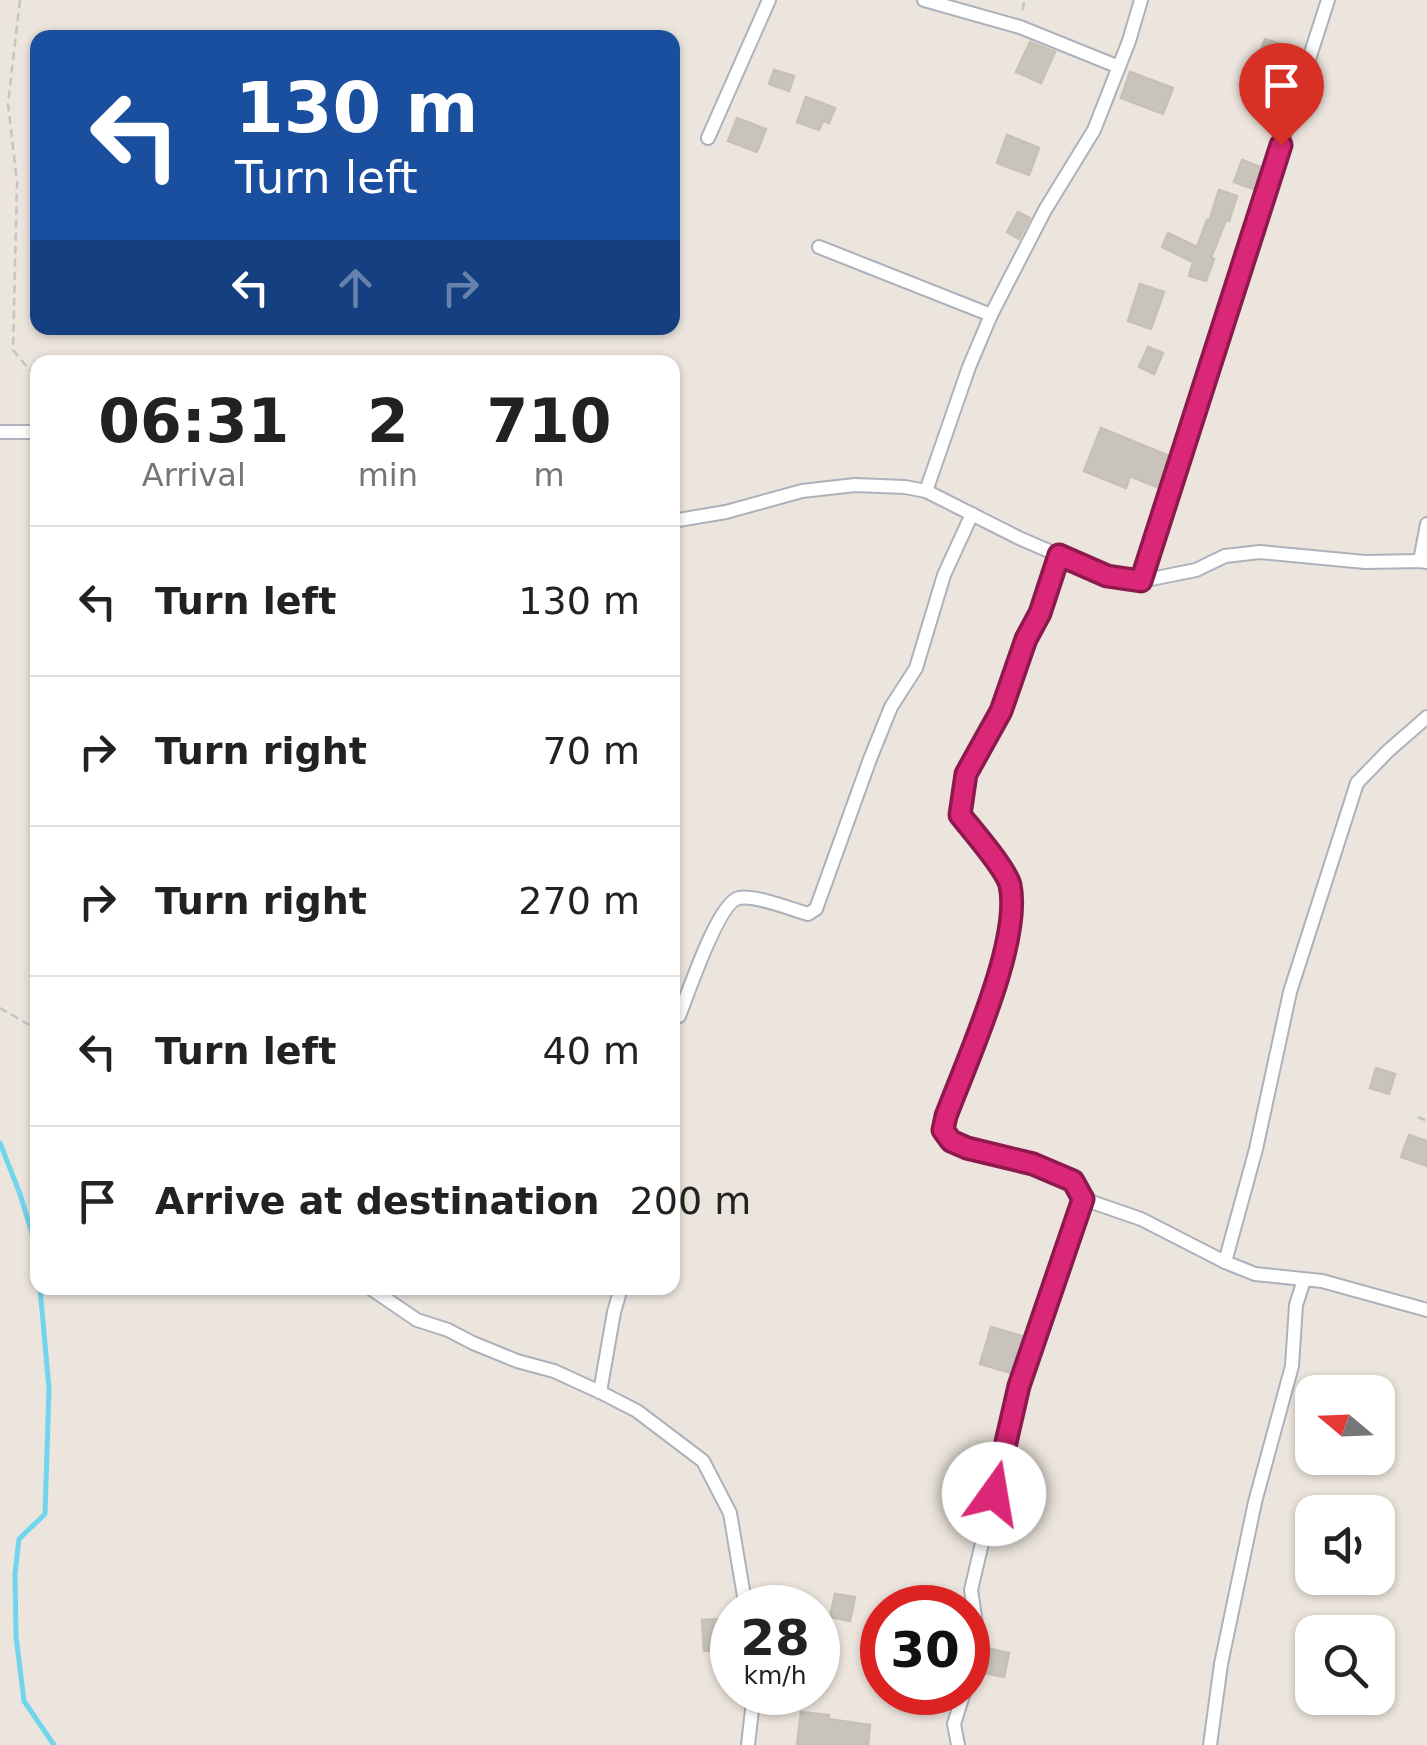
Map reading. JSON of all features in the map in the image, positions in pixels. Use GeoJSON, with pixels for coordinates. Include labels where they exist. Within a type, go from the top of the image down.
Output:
{"type":"FeatureCollection","features":[{"type":"Feature","properties":{"kind":"street"},"geometry":{"type":"LineString","coordinates":[[708,138],[769,0]]}},
{"type":"Feature","properties":{"kind":"street"},"geometry":{"type":"LineString","coordinates":[[924,0],[1020,27],[1119,67]]}},
{"type":"Feature","properties":{"kind":"street"},"geometry":{"type":"LineString","coordinates":[[926,491],[991,315],[1046,210],[1094,130],[1142,0]]}},
{"type":"Feature","properties":{"kind":"street"},"geometry":{"type":"LineString","coordinates":[[1141,581],[1328,0]]}},
{"type":"Feature","properties":{"kind":"street"},"geometry":{"type":"LineString","coordinates":[[819,247],[991,315]]}},
{"type":"Feature","properties":{"kind":"street"},"geometry":{"type":"LineString","coordinates":[[0,432],[30,432]]}},
{"type":"Feature","properties":{"kind":"street"},"geometry":{"type":"LineString","coordinates":[[680,520],[726,512],[802,491],[905,487],[926,491],[1107,576],[1141,581],[1196,570],[1225,556],[1260,552],[1365,562],[1423,562],[1427,524]]}},
{"type":"Feature","properties":{"kind":"street"},"geometry":{"type":"LineString","coordinates":[[680,1013],[718,918],[732,900],[743,897],[808,914],[816,908],[870,759],[891,707],[916,668],[944,575],[972,514]]}},
{"type":"Feature","properties":{"kind":"street"},"geometry":{"type":"LineString","coordinates":[[1059,555],[1001,711],[966,774],[960,815],[1009,881],[1012,912],[998,979],[943,1130],[951,1141],[967,1148],[1033,1164],[1073,1181],[1083,1199],[1140,1220],[1255,1274],[1322,1281],[1427,1310]]}},
{"type":"Feature","properties":{"kind":"street"},"geometry":{"type":"LineString","coordinates":[[1225,1262],[1256,1149],[1290,992],[1357,782],[1427,717]]}},
{"type":"Feature","properties":{"kind":"street"},"geometry":{"type":"LineString","coordinates":[[971,1585],[1019,1386],[1083,1199]]}},
{"type":"Feature","properties":{"kind":"street"},"geometry":{"type":"LineString","coordinates":[[1210,1745],[1221,1664],[1255,1502],[1292,1366],[1296,1305],[1304,1280]]}},
{"type":"Feature","properties":{"kind":"street"},"geometry":{"type":"LineString","coordinates":[[380,1295],[417,1320],[554,1372],[637,1411],[703,1461],[730,1512],[742,1585]]}},
{"type":"Feature","properties":{"kind":"street"},"geometry":{"type":"LineString","coordinates":[[600,1392],[619,1295]]}},
{"type":"Feature","properties":{"kind":"street"},"geometry":{"type":"LineString","coordinates":[[748,1745],[751,1715]]}},
{"type":"Feature","properties":{"kind":"street"},"geometry":{"type":"LineString","coordinates":[[957,1715],[954,1724],[958,1745]]}},
{"type":"Feature","properties":{"kind":"path"},"geometry":{"type":"LineString","coordinates":[[20,0],[8,104],[17,182],[13,350],[30,370]]}},
{"type":"Feature","properties":{"kind":"path"},"geometry":{"type":"LineString","coordinates":[[0,1008],[30,1025]]}},
{"type":"Feature","properties":{"kind":"path"},"geometry":{"type":"LineString","coordinates":[[1418,1117],[1427,1121]]}},
{"type":"Feature","properties":{"kind":"building"},"geometry":{"type":"Polygon","coordinates":[[[1265,39],[1286,46],[1282,58],[1261,50],[1265,39]]]}},
{"type":"Feature","properties":{"kind":"building"},"geometry":{"type":"Polygon","coordinates":[[[1030,42],[1055,52],[1041,83],[1016,72],[1030,42]]]}},
{"type":"Feature","properties":{"kind":"building"},"geometry":{"type":"Polygon","coordinates":[[[774,70],[794,76],[789,91],[769,84],[774,70]]]}},
{"type":"Feature","properties":{"kind":"building"},"geometry":{"type":"Polygon","coordinates":[[[1130,72],[1173,88],[1163,114],[1121,98],[1130,72]]]}},
{"type":"Feature","properties":{"kind":"building"},"geometry":{"type":"Polygon","coordinates":[[[806,97],[835,108],[829,123],[823,121],[819,130],[797,122],[806,97]]]}},
{"type":"Feature","properties":{"kind":"building"},"geometry":{"type":"Polygon","coordinates":[[[737,118],[766,129],[757,152],[728,141],[737,118]]]}},
{"type":"Feature","properties":{"kind":"building"},"geometry":{"type":"Polygon","coordinates":[[[1007,135],[1039,148],[1029,175],[997,163],[1007,135]]]}},
{"type":"Feature","properties":{"kind":"building"},"geometry":{"type":"Polygon","coordinates":[[[1242,160],[1263,168],[1256,190],[1234,182],[1242,160]]]}},
{"type":"Feature","properties":{"kind":"building"},"geometry":{"type":"Polygon","coordinates":[[[1219,190],[1237,196],[1211,258],[1214,259],[1206,281],[1189,276],[1193,262],[1162,247],[1168,233],[1197,247],[1219,190]]]}},
{"type":"Feature","properties":{"kind":"building"},"geometry":{"type":"Polygon","coordinates":[[[1018,212],[1030,218],[1019,239],[1007,232],[1018,212]]]}},
{"type":"Feature","properties":{"kind":"building"},"geometry":{"type":"Polygon","coordinates":[[[1140,284],[1164,292],[1151,329],[1128,321],[1140,284]]]}},
{"type":"Feature","properties":{"kind":"building"},"geometry":{"type":"Polygon","coordinates":[[[1148,347],[1163,353],[1154,374],[1139,367],[1148,347]]]}},
{"type":"Feature","properties":{"kind":"building"},"geometry":{"type":"Polygon","coordinates":[[[1101,428],[1169,456],[1157,487],[1130,476],[1126,488],[1084,471],[1101,428]]]}},
{"type":"Feature","properties":{"kind":"building"},"geometry":{"type":"Polygon","coordinates":[[[1376,1068],[1395,1074],[1389,1094],[1370,1088],[1376,1068]]]}},
{"type":"Feature","properties":{"kind":"building"},"geometry":{"type":"Polygon","coordinates":[[[1409,1135],[1427,1141],[1427,1166],[1401,1157],[1409,1135]]]}},
{"type":"Feature","properties":{"kind":"building"},"geometry":{"type":"Polygon","coordinates":[[[991,1327],[1022,1336],[1011,1373],[980,1364],[991,1327]]]}},
{"type":"Feature","properties":{"kind":"building"},"geometry":{"type":"Polygon","coordinates":[[[840,1595],[855,1597],[850,1621],[840,1619],[840,1595]]]}},
{"type":"Feature","properties":{"kind":"building"},"geometry":{"type":"Polygon","coordinates":[[[702,1620],[710,1620],[710,1651],[704,1651],[702,1620]]]}},
{"type":"Feature","properties":{"kind":"building"},"geometry":{"type":"Polygon","coordinates":[[[990,1649],[1009,1653],[1004,1677],[990,1674],[990,1649]]]}},
{"type":"Feature","properties":{"kind":"building"},"geometry":{"type":"Polygon","coordinates":[[[801,1715],[829,1715],[828,1719],[870,1725],[868,1745],[797,1745],[801,1715]]]}},
{"type":"Feature","properties":{"kind":"waterway"},"geometry":{"type":"LineString","coordinates":[[0,1143],[30,1227]]}},
{"type":"Feature","properties":{"kind":"waterway"},"geometry":{"type":"LineString","coordinates":[[41,1295],[49,1389],[45,1514],[19,1539],[16,1636],[24,1701],[54,1745]]}},
{"type":"Feature","properties":{"kind":"route"},"geometry":{"type":"LineString","coordinates":[[994,1494],[1019,1386],[1083,1199],[1073,1181],[1033,1164],[967,1148],[951,1141],[943,1130],[998,979],[1012,912],[1009,881],[960,815],[966,774],[1001,711],[1059,555],[1107,576],[1141,581],[1281,145]]}}]}
